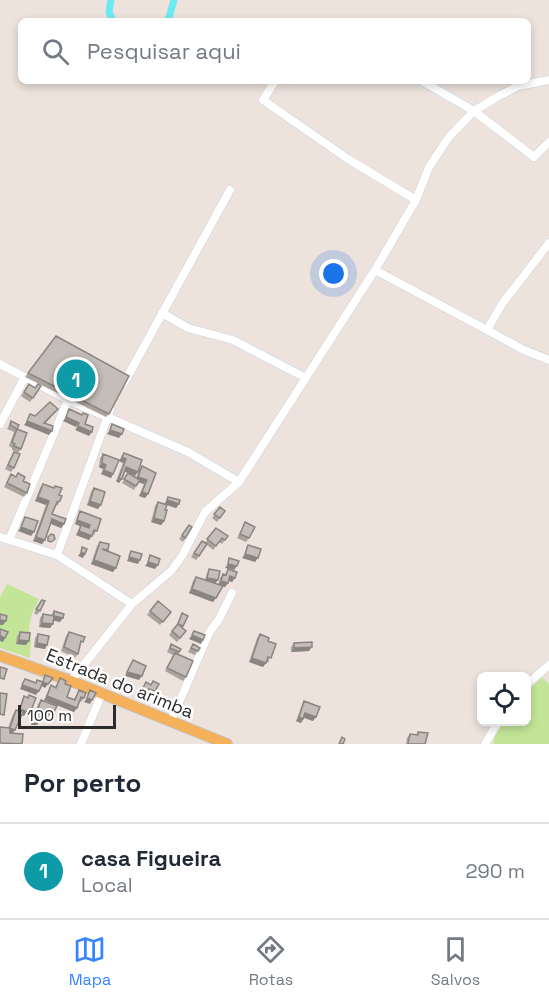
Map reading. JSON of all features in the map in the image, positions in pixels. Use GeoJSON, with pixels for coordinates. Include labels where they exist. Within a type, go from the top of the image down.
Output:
{"type":"FeatureCollection","features":[{"type":"Feature","properties":{"kind":"main road","name":"Estrada do arimba"},"geometry":{"type":"LineString","coordinates":[[0,656],[102,693],[227,744]]}},
{"type":"Feature","properties":{"kind":"street"},"geometry":{"type":"LineString","coordinates":[[531,83],[549,80]]}},
{"type":"Feature","properties":{"kind":"street"},"geometry":{"type":"LineString","coordinates":[[273,84],[263,100],[348,159],[416,200]]}},
{"type":"Feature","properties":{"kind":"street"},"geometry":{"type":"LineString","coordinates":[[427,84],[474,111],[534,157],[549,142]]}},
{"type":"Feature","properties":{"kind":"street"},"geometry":{"type":"LineString","coordinates":[[71,681],[132,604],[171,571],[182,556],[205,512],[239,482],[375,270],[416,200],[429,167],[449,137],[474,111],[518,86],[528,84]]}},
{"type":"Feature","properties":{"kind":"street"},"geometry":{"type":"LineString","coordinates":[[121,389],[230,190]]}},
{"type":"Feature","properties":{"kind":"street"},"geometry":{"type":"LineString","coordinates":[[487,330],[502,304],[549,243]]}},
{"type":"Feature","properties":{"kind":"street"},"geometry":{"type":"LineString","coordinates":[[375,270],[524,350],[549,360]]}},
{"type":"Feature","properties":{"kind":"street"},"geometry":{"type":"LineString","coordinates":[[162,313],[188,328],[232,340],[306,378]]}},
{"type":"Feature","properties":{"kind":"street"},"geometry":{"type":"LineString","coordinates":[[0,364],[68,400],[188,452],[239,482]]}},
{"type":"Feature","properties":{"kind":"street"},"geometry":{"type":"LineString","coordinates":[[0,424],[25,377]]}},
{"type":"Feature","properties":{"kind":"street"},"geometry":{"type":"LineString","coordinates":[[57,555],[106,417],[116,399]]}},
{"type":"Feature","properties":{"kind":"street"},"geometry":{"type":"LineString","coordinates":[[9,540],[68,400]]}},
{"type":"Feature","properties":{"kind":"street"},"geometry":{"type":"LineString","coordinates":[[0,537],[57,555],[132,604]]}},
{"type":"Feature","properties":{"kind":"street"},"geometry":{"type":"LineString","coordinates":[[171,721],[209,633],[232,593]]}},
{"type":"Feature","properties":{"kind":"street"},"geometry":{"type":"LineString","coordinates":[[531,681],[549,665]]}},
{"type":"Feature","properties":{"kind":"street"},"geometry":{"type":"LineString","coordinates":[[81,744],[102,693]]}},
{"type":"Feature","properties":{"kind":"street"},"geometry":{"type":"LineString","coordinates":[[485,744],[496,726]]}},
{"type":"Feature","properties":{"kind":"green space"},"geometry":{"type":"Polygon","coordinates":[[[7,584],[39,599],[32,613],[29,628],[30,658],[0,648],[0,597],[7,584]]]}},
{"type":"Feature","properties":{"kind":"green space"},"geometry":{"type":"Polygon","coordinates":[[[542,677],[549,684],[549,744],[493,744],[501,726],[531,726],[531,688],[542,677]]]}},
{"type":"Feature","properties":{"kind":"building"},"geometry":{"type":"Polygon","coordinates":[[[56,336],[129,376],[109,414],[28,373],[56,336]]]}},
{"type":"Feature","properties":{"kind":"building"},"geometry":{"type":"Polygon","coordinates":[[[29,384],[35,388],[38,384],[41,386],[33,398],[24,392],[29,384]]]}},
{"type":"Feature","properties":{"kind":"building"},"geometry":{"type":"Polygon","coordinates":[[[50,402],[58,409],[44,423],[53,426],[52,431],[27,421],[30,414],[35,416],[50,402]]]}},
{"type":"Feature","properties":{"kind":"building"},"geometry":{"type":"Polygon","coordinates":[[[69,409],[82,415],[83,413],[88,415],[85,424],[93,427],[92,432],[66,417],[69,409]]]}},
{"type":"Feature","properties":{"kind":"building"},"geometry":{"type":"Polygon","coordinates":[[[11,421],[19,425],[17,429],[10,425],[11,421]]]}},
{"type":"Feature","properties":{"kind":"building"},"geometry":{"type":"Polygon","coordinates":[[[112,424],[124,429],[122,434],[110,430],[112,424]]]}},
{"type":"Feature","properties":{"kind":"building"},"geometry":{"type":"Polygon","coordinates":[[[17,429],[27,433],[21,449],[14,446],[12,442],[17,429]]]}},
{"type":"Feature","properties":{"kind":"building"},"geometry":{"type":"Polygon","coordinates":[[[14,452],[20,454],[14,468],[8,465],[14,452]]]}},
{"type":"Feature","properties":{"kind":"building"},"geometry":{"type":"Polygon","coordinates":[[[124,453],[142,460],[138,472],[126,467],[122,479],[119,478],[126,459],[122,457],[124,453]]]}},
{"type":"Feature","properties":{"kind":"building"},"geometry":{"type":"Polygon","coordinates":[[[103,454],[119,460],[113,474],[104,470],[106,465],[102,463],[103,454]]]}},
{"type":"Feature","properties":{"kind":"building"},"geometry":{"type":"Polygon","coordinates":[[[142,466],[156,473],[148,494],[142,492],[147,480],[138,477],[142,466]]]}},
{"type":"Feature","properties":{"kind":"building"},"geometry":{"type":"Polygon","coordinates":[[[18,473],[25,477],[23,481],[30,484],[27,493],[7,483],[11,474],[16,477],[18,473]]]}},
{"type":"Feature","properties":{"kind":"building"},"geometry":{"type":"Polygon","coordinates":[[[128,473],[140,480],[136,486],[124,479],[128,473]]]}},
{"type":"Feature","properties":{"kind":"building"},"geometry":{"type":"Polygon","coordinates":[[[43,484],[62,488],[59,495],[62,496],[52,514],[66,519],[64,524],[52,519],[45,540],[36,537],[49,501],[38,497],[43,484]]]}},
{"type":"Feature","properties":{"kind":"building"},"geometry":{"type":"Polygon","coordinates":[[[94,488],[105,492],[101,505],[90,501],[94,488]]]}},
{"type":"Feature","properties":{"kind":"building"},"geometry":{"type":"Polygon","coordinates":[[[168,497],[180,500],[179,504],[167,500],[168,497]]]}},
{"type":"Feature","properties":{"kind":"building"},"geometry":{"type":"Polygon","coordinates":[[[158,502],[167,505],[164,521],[154,518],[158,502]]]}},
{"type":"Feature","properties":{"kind":"building"},"geometry":{"type":"Polygon","coordinates":[[[220,507],[225,511],[220,518],[214,514],[220,507]]]}},
{"type":"Feature","properties":{"kind":"building"},"geometry":{"type":"Polygon","coordinates":[[[80,511],[101,519],[97,531],[94,530],[92,536],[79,531],[81,525],[89,528],[90,525],[77,520],[80,511]]]}},
{"type":"Feature","properties":{"kind":"building"},"geometry":{"type":"Polygon","coordinates":[[[25,517],[38,521],[34,532],[21,527],[25,517]]]}},
{"type":"Feature","properties":{"kind":"building"},"geometry":{"type":"Polygon","coordinates":[[[245,522],[255,527],[249,538],[240,534],[245,522]]]}},
{"type":"Feature","properties":{"kind":"building"},"geometry":{"type":"Polygon","coordinates":[[[189,525],[192,527],[185,538],[182,535],[189,525]]]}},
{"type":"Feature","properties":{"kind":"building"},"geometry":{"type":"Polygon","coordinates":[[[216,528],[228,536],[225,540],[222,538],[216,546],[207,539],[216,528]]]}},
{"type":"Feature","properties":{"kind":"building"},"geometry":{"type":"Polygon","coordinates":[[[51,534],[55,539],[51,542],[48,541],[48,537],[51,534]]]}},
{"type":"Feature","properties":{"kind":"building"},"geometry":{"type":"Polygon","coordinates":[[[202,541],[207,544],[199,556],[194,553],[202,541]]]}},
{"type":"Feature","properties":{"kind":"building"},"geometry":{"type":"Polygon","coordinates":[[[100,542],[109,544],[108,550],[102,549],[120,556],[116,568],[94,560],[100,542]]]}},
{"type":"Feature","properties":{"kind":"building"},"geometry":{"type":"Polygon","coordinates":[[[248,545],[261,549],[258,558],[245,554],[248,545]]]}},
{"type":"Feature","properties":{"kind":"building"},"geometry":{"type":"Polygon","coordinates":[[[82,547],[87,549],[85,554],[81,552],[82,547]]]}},
{"type":"Feature","properties":{"kind":"building"},"geometry":{"type":"Polygon","coordinates":[[[131,551],[142,554],[140,560],[129,557],[131,551]]]}},
{"type":"Feature","properties":{"kind":"building"},"geometry":{"type":"Polygon","coordinates":[[[150,555],[160,559],[158,565],[148,562],[150,555]]]}},
{"type":"Feature","properties":{"kind":"building"},"geometry":{"type":"Polygon","coordinates":[[[229,558],[239,561],[237,566],[228,564],[229,558]]]}},
{"type":"Feature","properties":{"kind":"building"},"geometry":{"type":"Polygon","coordinates":[[[209,569],[220,571],[218,580],[207,578],[209,569]]]}},
{"type":"Feature","properties":{"kind":"building"},"geometry":{"type":"Polygon","coordinates":[[[228,569],[237,572],[235,578],[230,576],[228,583],[221,581],[228,569]]]}},
{"type":"Feature","properties":{"kind":"building"},"geometry":{"type":"Polygon","coordinates":[[[196,577],[223,586],[216,598],[192,589],[196,577]]]}},
{"type":"Feature","properties":{"kind":"building"},"geometry":{"type":"Polygon","coordinates":[[[42,600],[45,601],[40,611],[36,609],[42,600]]]}},
{"type":"Feature","properties":{"kind":"building"},"geometry":{"type":"Polygon","coordinates":[[[158,601],[171,612],[163,622],[150,611],[158,601]]]}},
{"type":"Feature","properties":{"kind":"building"},"geometry":{"type":"Polygon","coordinates":[[[54,611],[64,614],[63,618],[54,616],[54,611]]]}},
{"type":"Feature","properties":{"kind":"building"},"geometry":{"type":"Polygon","coordinates":[[[182,613],[188,616],[183,626],[178,624],[182,613]]]}},
{"type":"Feature","properties":{"kind":"building"},"geometry":{"type":"Polygon","coordinates":[[[0,614],[7,616],[6,621],[0,620],[0,614]]]}},
{"type":"Feature","properties":{"kind":"building"},"geometry":{"type":"Polygon","coordinates":[[[43,614],[54,616],[53,624],[42,623],[43,614]]]}},
{"type":"Feature","properties":{"kind":"building"},"geometry":{"type":"Polygon","coordinates":[[[178,624],[186,631],[180,638],[172,631],[178,624]]]}},
{"type":"Feature","properties":{"kind":"building"},"geometry":{"type":"Polygon","coordinates":[[[0,629],[8,632],[5,638],[0,636],[0,629]]]}},
{"type":"Feature","properties":{"kind":"building"},"geometry":{"type":"Polygon","coordinates":[[[194,631],[205,635],[203,640],[192,635],[194,631]]]}},
{"type":"Feature","properties":{"kind":"building"},"geometry":{"type":"Polygon","coordinates":[[[20,632],[30,633],[29,641],[19,640],[20,632]]]}},
{"type":"Feature","properties":{"kind":"building"},"geometry":{"type":"Polygon","coordinates":[[[69,632],[85,637],[83,642],[81,641],[78,654],[64,647],[69,632]]]}},
{"type":"Feature","properties":{"kind":"building"},"geometry":{"type":"Polygon","coordinates":[[[38,634],[49,636],[47,645],[37,643],[38,634]]]}},
{"type":"Feature","properties":{"kind":"building"},"geometry":{"type":"Polygon","coordinates":[[[260,634],[276,644],[271,658],[268,657],[266,663],[252,658],[260,634]]]}},
{"type":"Feature","properties":{"kind":"building"},"geometry":{"type":"Polygon","coordinates":[[[312,642],[312,647],[294,648],[294,643],[312,642]]]}},
{"type":"Feature","properties":{"kind":"building"},"geometry":{"type":"Polygon","coordinates":[[[171,644],[181,649],[179,652],[170,648],[171,644]]]}},
{"type":"Feature","properties":{"kind":"building"},"geometry":{"type":"Polygon","coordinates":[[[193,644],[200,648],[198,651],[191,648],[193,644]]]}},
{"type":"Feature","properties":{"kind":"building"},"geometry":{"type":"Polygon","coordinates":[[[175,653],[193,661],[186,677],[167,668],[175,653]]]}},
{"type":"Feature","properties":{"kind":"building"},"geometry":{"type":"Polygon","coordinates":[[[133,660],[146,666],[142,676],[127,672],[133,660]]]}},
{"type":"Feature","properties":{"kind":"building"},"geometry":{"type":"Polygon","coordinates":[[[0,667],[7,669],[4,679],[0,678],[0,667]]]}},
{"type":"Feature","properties":{"kind":"building"},"geometry":{"type":"Polygon","coordinates":[[[45,675],[53,678],[48,684],[43,682],[45,675]]]}},
{"type":"Feature","properties":{"kind":"building"},"geometry":{"type":"Polygon","coordinates":[[[60,678],[66,681],[65,684],[71,686],[67,697],[75,700],[79,690],[86,693],[84,698],[81,697],[77,708],[47,696],[51,685],[56,688],[60,678]]]}},
{"type":"Feature","properties":{"kind":"building"},"geometry":{"type":"Polygon","coordinates":[[[25,679],[36,683],[37,680],[43,682],[39,691],[22,685],[25,679]]]}},
{"type":"Feature","properties":{"kind":"building"},"geometry":{"type":"Polygon","coordinates":[[[153,681],[159,684],[155,691],[149,689],[148,693],[142,690],[146,682],[151,685],[153,681]]]}},
{"type":"Feature","properties":{"kind":"building"},"geometry":{"type":"Polygon","coordinates":[[[90,690],[96,693],[92,700],[87,698],[90,690]]]}},
{"type":"Feature","properties":{"kind":"building"},"geometry":{"type":"Polygon","coordinates":[[[0,693],[7,694],[4,715],[0,714],[0,693]]]}},
{"type":"Feature","properties":{"kind":"building"},"geometry":{"type":"Polygon","coordinates":[[[29,695],[36,698],[30,713],[20,709],[24,696],[28,698],[29,695]]]}},
{"type":"Feature","properties":{"kind":"building"},"geometry":{"type":"Polygon","coordinates":[[[41,700],[57,706],[51,714],[43,711],[39,721],[34,721],[41,700]]]}},
{"type":"Feature","properties":{"kind":"building"},"geometry":{"type":"Polygon","coordinates":[[[304,701],[320,707],[316,717],[305,713],[303,719],[299,717],[304,701]]]}},
{"type":"Feature","properties":{"kind":"building"},"geometry":{"type":"Polygon","coordinates":[[[16,710],[23,712],[15,730],[10,728],[16,710]]]}},
{"type":"Feature","properties":{"kind":"building"},"geometry":{"type":"Polygon","coordinates":[[[0,727],[10,728],[10,733],[23,734],[22,744],[0,743],[0,727]]]}},
{"type":"Feature","properties":{"kind":"building"},"geometry":{"type":"Polygon","coordinates":[[[418,732],[428,733],[425,744],[408,744],[410,734],[418,735],[418,732]]]}},
{"type":"Feature","properties":{"kind":"building"},"geometry":{"type":"Polygon","coordinates":[[[342,737],[345,739],[343,744],[339,744],[342,737]]]}},
{"type":"Feature","properties":{"kind":"waterway"},"geometry":{"type":"LineString","coordinates":[[111,0],[109,12],[112,18]]}},
{"type":"Feature","properties":{"kind":"waterway"},"geometry":{"type":"LineString","coordinates":[[169,18],[174,0]]}},
{"type":"Feature","properties":{"kind":"place","name":"casa Figueira"},"geometry":{"type":"Point","coordinates":[76,379]}}]}
